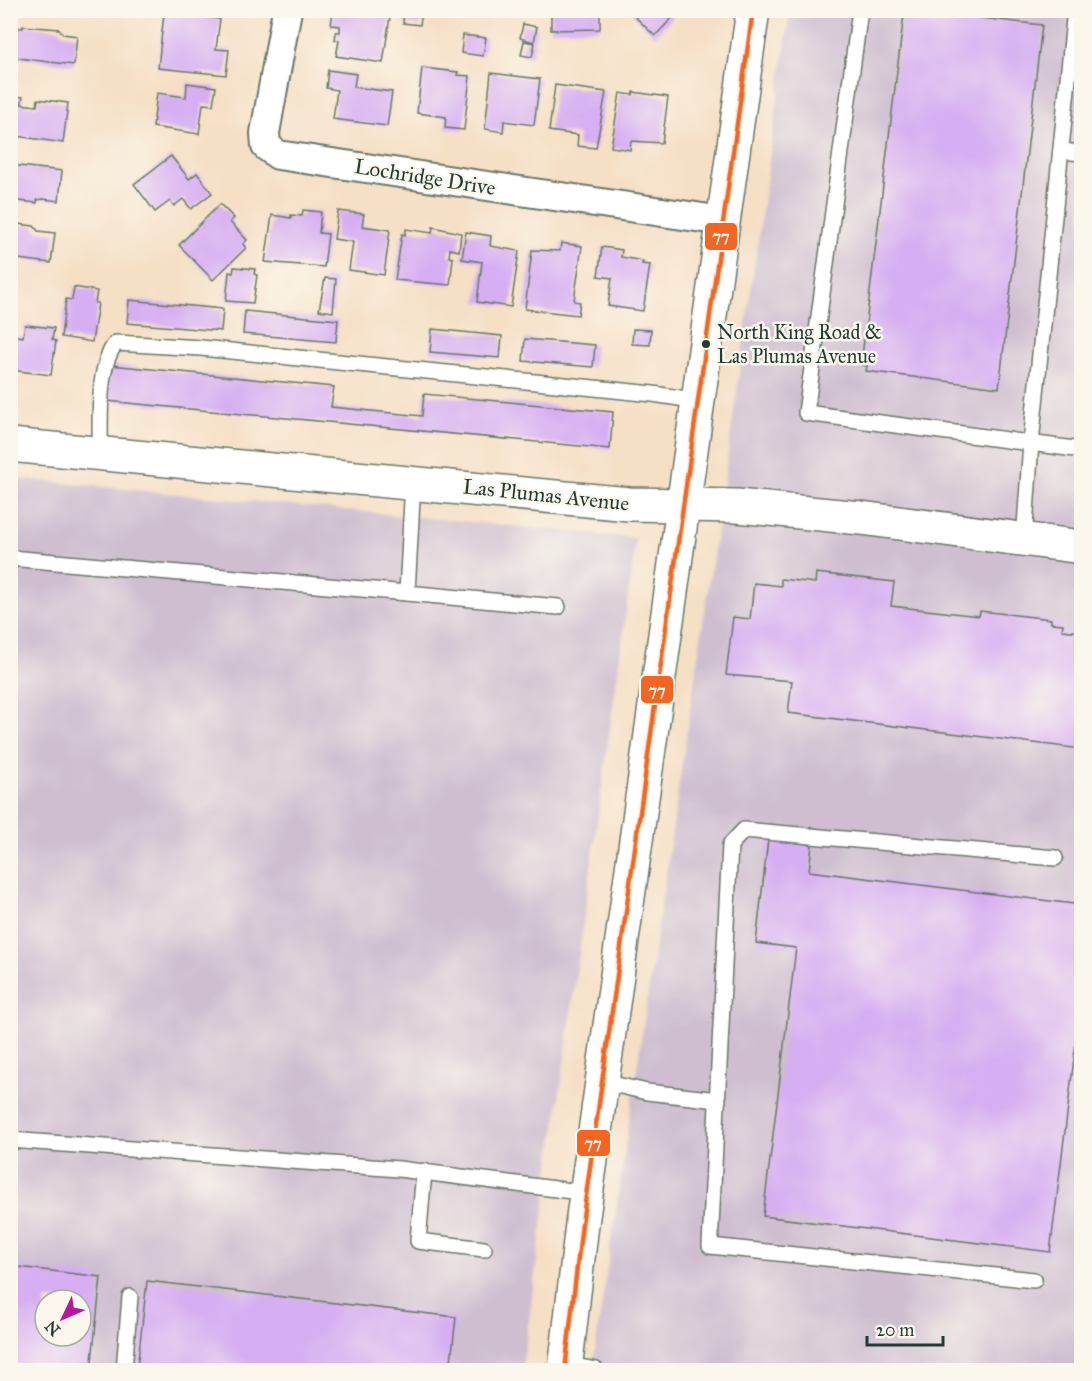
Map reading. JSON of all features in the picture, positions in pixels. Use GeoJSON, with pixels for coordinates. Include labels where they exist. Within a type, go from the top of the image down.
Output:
{"type":"FeatureCollection","features":[{"type":"Feature","properties":{"kind":"main road"},"geometry":{"type":"LineString","coordinates":[[576,1369],[587,1193],[753,10]]}},
{"type":"Feature","properties":{"kind":"main road","name":"Las Plumas Avenue"},"geometry":{"type":"LineString","coordinates":[[10,445],[628,504],[737,506],[861,518],[1082,547]]}},
{"type":"Feature","properties":{"kind":"street","name":"Lochridge Drive"},"geometry":{"type":"LineString","coordinates":[[287,10],[265,134],[266,146],[278,155],[723,221]]}},
{"type":"Feature","properties":{"kind":"lane"},"geometry":{"type":"LineString","coordinates":[[861,10],[806,413],[1082,450]]}},
{"type":"Feature","properties":{"kind":"lane"},"geometry":{"type":"LineString","coordinates":[[1024,540],[1031,443],[1075,10]]}},
{"type":"Feature","properties":{"kind":"lane"},"geometry":{"type":"LineString","coordinates":[[1061,151],[1082,153]]}},
{"type":"Feature","properties":{"kind":"lane"},"geometry":{"type":"LineString","coordinates":[[100,453],[104,375],[109,352],[116,343],[201,348],[653,394],[699,401]]}},
{"type":"Feature","properties":{"kind":"lane"},"geometry":{"type":"LineString","coordinates":[[407,593],[413,482]]}},
{"type":"Feature","properties":{"kind":"lane"},"geometry":{"type":"LineString","coordinates":[[10,558],[558,607]]}},
{"type":"Feature","properties":{"kind":"lane"},"geometry":{"type":"LineString","coordinates":[[1034,1280],[710,1246],[730,845],[744,830],[1055,858]]}},
{"type":"Feature","properties":{"kind":"lane"},"geometry":{"type":"LineString","coordinates":[[604,1082],[647,1092],[718,1100]]}},
{"type":"Feature","properties":{"kind":"lane"},"geometry":{"type":"LineString","coordinates":[[10,1140],[424,1171],[587,1193]]}},
{"type":"Feature","properties":{"kind":"lane"},"geometry":{"type":"LineString","coordinates":[[424,1171],[418,1241],[484,1249]]}},
{"type":"Feature","properties":{"kind":"lane"},"geometry":{"type":"LineString","coordinates":[[124,1371],[130,1297]]}},
{"type":"Feature","properties":{"kind":"shaded area"},"geometry":{"type":"Polygon","coordinates":[[[790,11],[1081,11],[1081,1370],[592,1370],[724,482],[790,11]]]}},
{"type":"Feature","properties":{"kind":"shaded area"},"geometry":{"type":"Polygon","coordinates":[[[10,478],[636,538],[522,1370],[11,1370],[10,478]]]}},
{"type":"Feature","properties":{"kind":"building"},"geometry":{"type":"Polygon","coordinates":[[[333,10],[391,10],[383,63],[336,56],[339,41],[335,40],[336,32],[340,32],[340,26],[331,25],[333,10]]]}},
{"type":"Feature","properties":{"kind":"building"},"geometry":{"type":"Polygon","coordinates":[[[404,10],[422,10],[420,25],[403,23],[404,10]]]}},
{"type":"Feature","properties":{"kind":"building"},"geometry":{"type":"Polygon","coordinates":[[[551,10],[600,10],[600,29],[551,30],[551,10]]]}},
{"type":"Feature","properties":{"kind":"building"},"geometry":{"type":"Polygon","coordinates":[[[636,10],[668,10],[674,16],[655,36],[632,14],[636,10]]]}},
{"type":"Feature","properties":{"kind":"building"},"geometry":{"type":"Polygon","coordinates":[[[910,10],[1042,25],[999,388],[866,371],[867,366],[861,365],[904,14],[909,14],[910,10]]]}},
{"type":"Feature","properties":{"kind":"building"},"geometry":{"type":"Polygon","coordinates":[[[164,13],[220,19],[216,49],[229,50],[226,75],[158,68],[164,13]]]}},
{"type":"Feature","properties":{"kind":"building"},"geometry":{"type":"Polygon","coordinates":[[[523,24],[537,27],[534,42],[520,38],[523,24]]]}},
{"type":"Feature","properties":{"kind":"building"},"geometry":{"type":"Polygon","coordinates":[[[23,26],[59,29],[63,34],[77,36],[74,65],[10,57],[10,27],[23,28],[23,26]]]}},
{"type":"Feature","properties":{"kind":"building"},"geometry":{"type":"Polygon","coordinates":[[[463,35],[486,38],[483,56],[461,53],[463,35]]]}},
{"type":"Feature","properties":{"kind":"building"},"geometry":{"type":"Polygon","coordinates":[[[524,41],[535,43],[532,57],[521,55],[524,41]]]}},
{"type":"Feature","properties":{"kind":"building"},"geometry":{"type":"Polygon","coordinates":[[[422,68],[458,72],[457,75],[470,76],[464,130],[445,128],[446,117],[417,113],[422,68]]]}},
{"type":"Feature","properties":{"kind":"building"},"geometry":{"type":"Polygon","coordinates":[[[328,70],[356,74],[354,87],[392,92],[387,126],[333,119],[337,90],[326,88],[328,70]]]}},
{"type":"Feature","properties":{"kind":"building"},"geometry":{"type":"Polygon","coordinates":[[[491,73],[540,79],[534,125],[504,121],[503,132],[485,129],[491,73]]]}},
{"type":"Feature","properties":{"kind":"building"},"geometry":{"type":"Polygon","coordinates":[[[187,83],[216,87],[213,105],[203,104],[199,134],[153,127],[157,93],[186,97],[187,83]]]}},
{"type":"Feature","properties":{"kind":"building"},"geometry":{"type":"Polygon","coordinates":[[[555,85],[606,92],[596,148],[577,146],[578,135],[549,131],[555,85]]]}},
{"type":"Feature","properties":{"kind":"building"},"geometry":{"type":"Polygon","coordinates":[[[633,92],[668,97],[662,143],[631,141],[630,150],[611,147],[620,93],[633,95],[633,92]]]}},
{"type":"Feature","properties":{"kind":"building"},"geometry":{"type":"Polygon","coordinates":[[[10,95],[23,97],[21,104],[37,106],[38,99],[68,103],[63,143],[10,135],[10,95]]]}},
{"type":"Feature","properties":{"kind":"building"},"geometry":{"type":"Polygon","coordinates":[[[171,156],[189,179],[197,173],[212,193],[191,209],[183,199],[174,206],[170,201],[155,212],[134,184],[171,156]]]}},
{"type":"Feature","properties":{"kind":"building"},"geometry":{"type":"Polygon","coordinates":[[[10,165],[62,171],[59,201],[43,199],[37,200],[37,203],[10,200],[10,165]]]}},
{"type":"Feature","properties":{"kind":"building"},"geometry":{"type":"Polygon","coordinates":[[[220,204],[234,218],[230,222],[247,240],[243,244],[246,248],[213,280],[179,245],[220,204]]]}},
{"type":"Feature","properties":{"kind":"building"},"geometry":{"type":"Polygon","coordinates":[[[303,210],[321,212],[319,233],[328,234],[324,267],[265,262],[272,215],[291,218],[291,215],[302,216],[303,210]]]}},
{"type":"Feature","properties":{"kind":"building"},"geometry":{"type":"Polygon","coordinates":[[[338,211],[364,214],[362,226],[390,230],[384,275],[349,270],[353,242],[334,239],[338,211]]]}},
{"type":"Feature","properties":{"kind":"building"},"geometry":{"type":"Polygon","coordinates":[[[10,223],[34,226],[38,231],[55,233],[51,263],[10,258],[10,223]]]}},
{"type":"Feature","properties":{"kind":"building"},"geometry":{"type":"Polygon","coordinates":[[[433,227],[461,233],[459,251],[450,249],[449,257],[453,258],[450,285],[395,280],[402,234],[405,235],[406,229],[432,233],[433,227]]]}},
{"type":"Feature","properties":{"kind":"building"},"geometry":{"type":"Polygon","coordinates":[[[466,232],[491,236],[490,246],[519,251],[511,307],[477,302],[482,262],[462,259],[466,232]]]}},
{"type":"Feature","properties":{"kind":"building"},"geometry":{"type":"Polygon","coordinates":[[[561,243],[582,246],[574,301],[580,302],[578,315],[525,309],[532,250],[560,251],[561,243]]]}},
{"type":"Feature","properties":{"kind":"building"},"geometry":{"type":"Polygon","coordinates":[[[602,247],[622,250],[621,257],[643,261],[642,264],[650,265],[643,311],[608,306],[612,278],[598,276],[602,247]]]}},
{"type":"Feature","properties":{"kind":"building"},"geometry":{"type":"Polygon","coordinates":[[[234,267],[255,269],[254,274],[257,275],[253,303],[226,301],[229,272],[233,273],[234,267]]]}},
{"type":"Feature","properties":{"kind":"building"},"geometry":{"type":"Polygon","coordinates":[[[325,278],[336,279],[333,312],[319,310],[325,278]]]}},
{"type":"Feature","properties":{"kind":"building"},"geometry":{"type":"Polygon","coordinates":[[[74,287],[97,291],[95,303],[98,303],[92,342],[61,337],[66,299],[72,300],[74,287]]]}},
{"type":"Feature","properties":{"kind":"building"},"geometry":{"type":"Polygon","coordinates":[[[129,300],[223,309],[221,331],[127,323],[129,300]]]}},
{"type":"Feature","properties":{"kind":"building"},"geometry":{"type":"Polygon","coordinates":[[[245,311],[338,320],[336,342],[243,334],[245,311]]]}},
{"type":"Feature","properties":{"kind":"building"},"geometry":{"type":"Polygon","coordinates":[[[25,325],[54,328],[52,340],[56,341],[51,375],[10,370],[10,335],[23,337],[25,325]]]}},
{"type":"Feature","properties":{"kind":"building"},"geometry":{"type":"Polygon","coordinates":[[[432,329],[502,336],[500,358],[430,352],[432,329]]]}},
{"type":"Feature","properties":{"kind":"building"},"geometry":{"type":"Polygon","coordinates":[[[633,329],[651,330],[650,345],[632,344],[633,329]]]}},
{"type":"Feature","properties":{"kind":"building"},"geometry":{"type":"Polygon","coordinates":[[[525,339],[595,345],[593,367],[523,361],[525,339]]]}},
{"type":"Feature","properties":{"kind":"building"},"geometry":{"type":"Polygon","coordinates":[[[110,365],[334,387],[331,407],[422,416],[424,394],[613,412],[610,449],[107,401],[110,365]]]}},
{"type":"Feature","properties":{"kind":"building"},"geometry":{"type":"Polygon","coordinates":[[[816,573],[894,582],[891,606],[979,616],[980,611],[1051,619],[1051,623],[1063,624],[1062,630],[1082,632],[1082,749],[788,713],[792,681],[726,675],[733,617],[750,619],[754,583],[781,586],[781,579],[815,583],[816,573]]]}},
{"type":"Feature","properties":{"kind":"building"},"geometry":{"type":"Polygon","coordinates":[[[768,839],[812,844],[809,871],[1082,905],[1082,994],[1050,1252],[763,1216],[796,948],[756,943],[768,839]]]}},
{"type":"Feature","properties":{"kind":"building"},"geometry":{"type":"Polygon","coordinates":[[[10,1266],[101,1277],[91,1370],[10,1370],[10,1266]]]}},
{"type":"Feature","properties":{"kind":"building"},"geometry":{"type":"Polygon","coordinates":[[[147,1281],[456,1317],[450,1370],[137,1370],[147,1281]]]}},
{"type":"Feature","properties":{"kind":"transit line","name":"77"},"geometry":{"type":"LineString","coordinates":[[565,1370],[582,1224],[753,10]]}},
{"type":"Feature","properties":{"kind":"place","name":"North King Road & Las Plumas Avenue"},"geometry":{"type":"Point","coordinates":[706,344]}}]}
